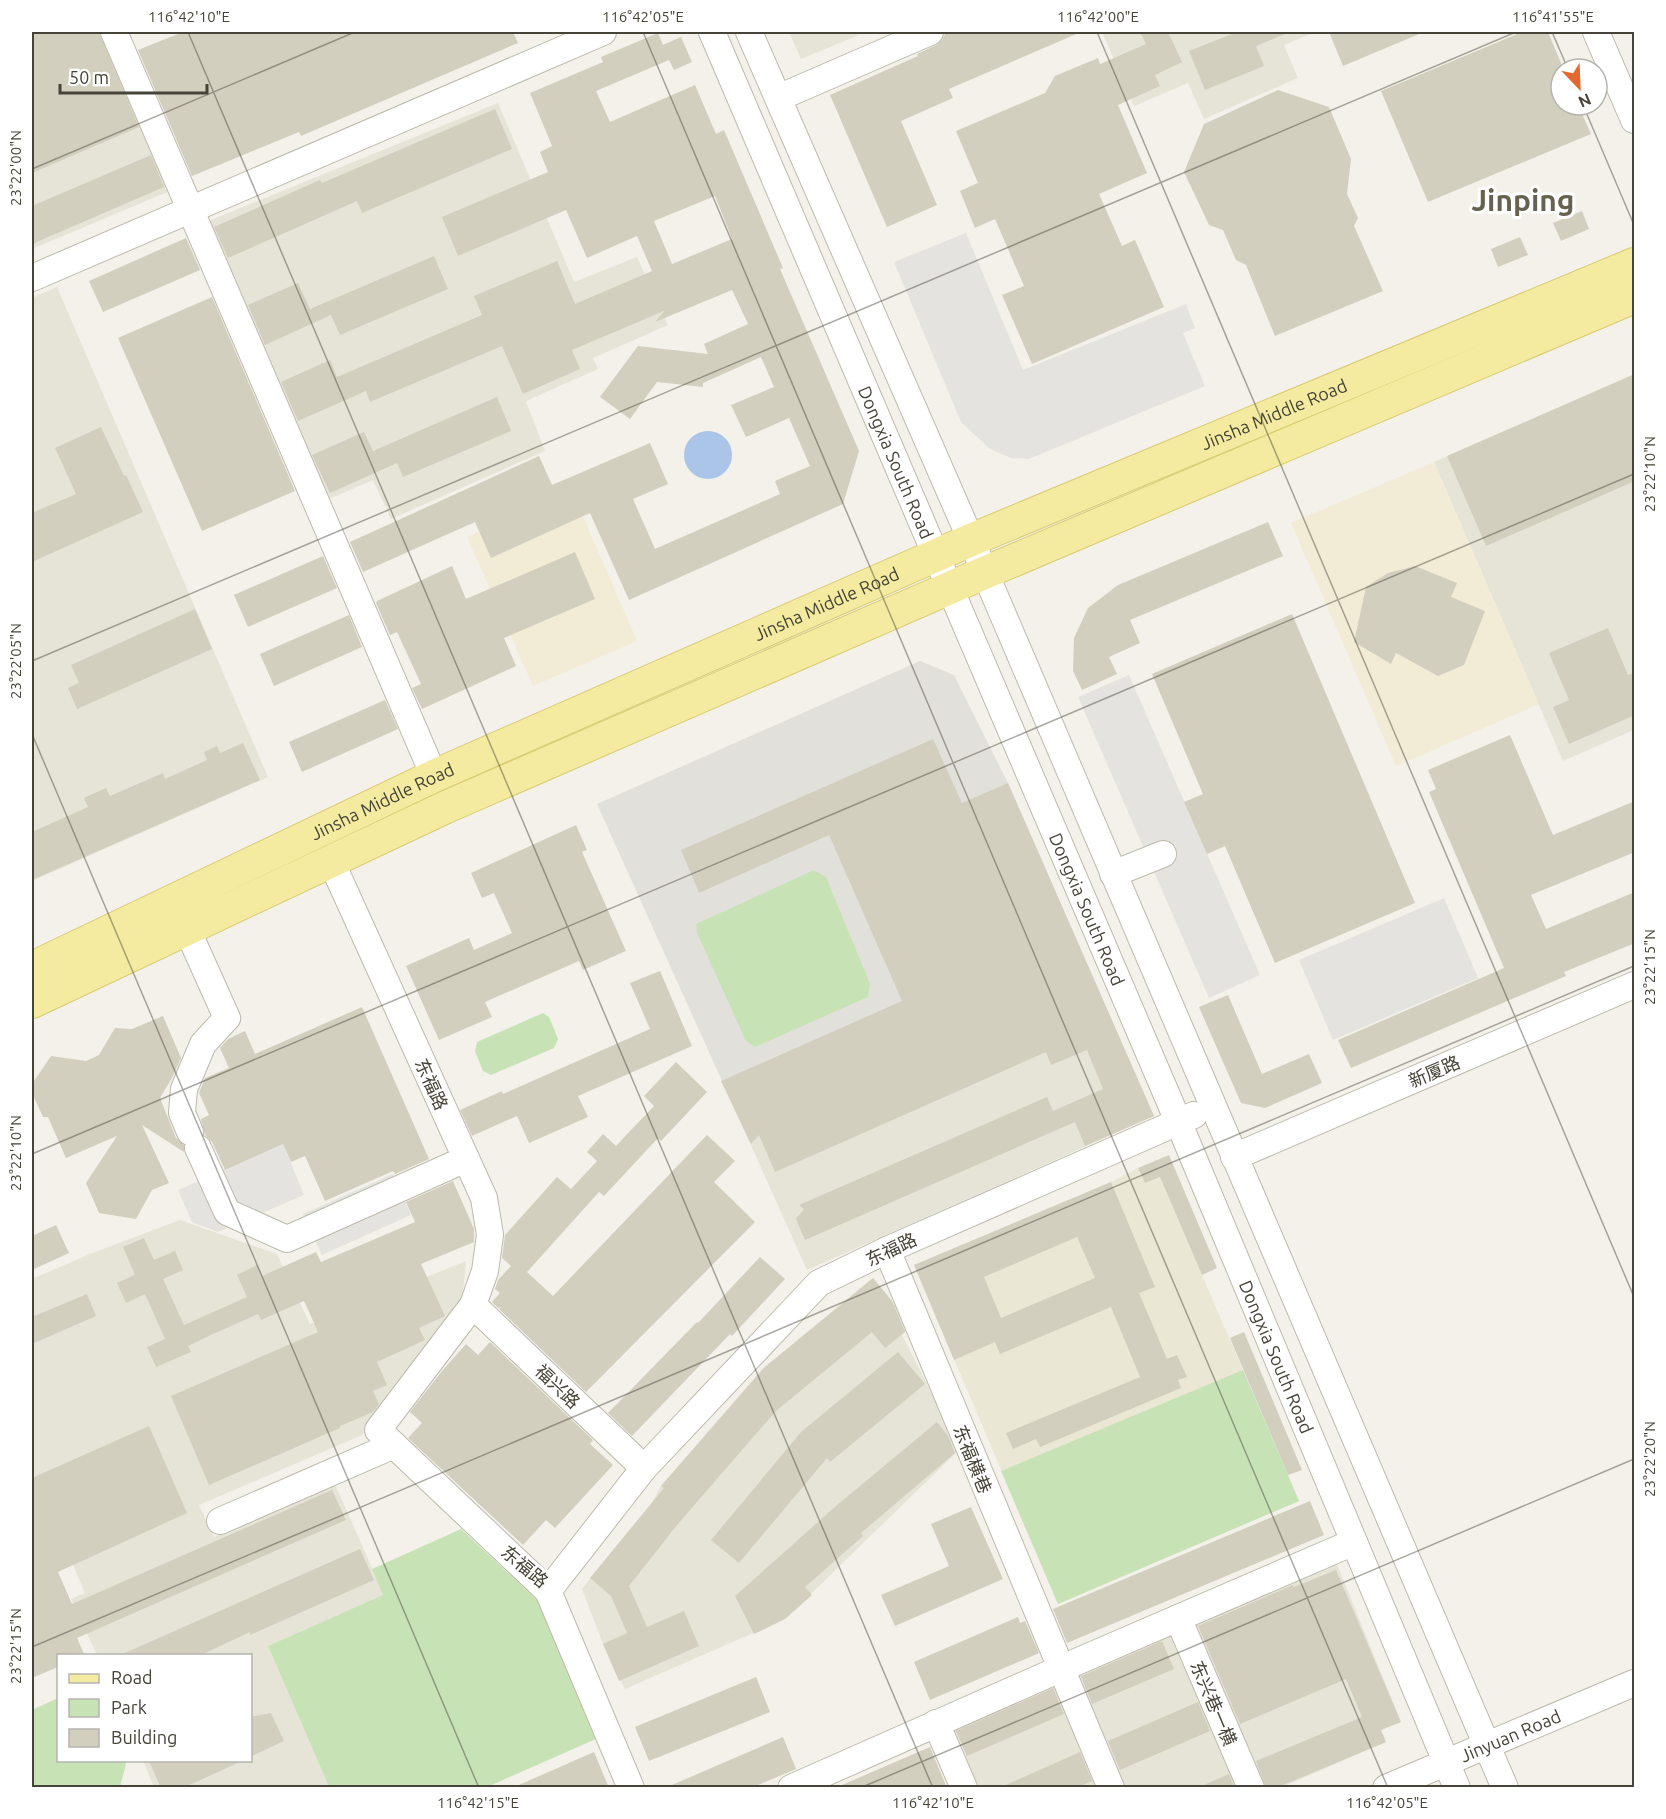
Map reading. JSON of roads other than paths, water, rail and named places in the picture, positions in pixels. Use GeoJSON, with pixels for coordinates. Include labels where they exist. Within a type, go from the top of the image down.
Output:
{"type":"FeatureCollection","features":[{"type":"Feature","properties":{"kind":"main road","name":"Jinsha Middle Road"},"geometry":{"type":"LineString","coordinates":[[32,968],[434,776],[971,540],[1635,264]]}},
{"type":"Feature","properties":{"kind":"main road","name":"Jinsha Middle Road"},"geometry":{"type":"LineString","coordinates":[[32,1002],[444,808],[984,573],[1635,297]]}},
{"type":"Feature","properties":{"kind":"street"},"geometry":{"type":"LineString","coordinates":[[114,32],[434,776]]}},
{"type":"Feature","properties":{"kind":"street"},"geometry":{"type":"LineString","coordinates":[[32,278],[603,32]]}},
{"type":"Feature","properties":{"kind":"street","name":"Dongxia South Road"},"geometry":{"type":"LineString","coordinates":[[712,32],[1178,1121],[1457,1788]]}},
{"type":"Feature","properties":{"kind":"street","name":"Dongxia South Road"},"geometry":{"type":"LineString","coordinates":[[748,32],[971,540],[1505,1788]]}},
{"type":"Feature","properties":{"kind":"street"},"geometry":{"type":"LineString","coordinates":[[778,98],[930,32]]}},
{"type":"Feature","properties":{"kind":"street"},"geometry":{"type":"LineString","coordinates":[[1596,32],[1635,120]]}},
{"type":"Feature","properties":{"kind":"street"},"geometry":{"type":"LineString","coordinates":[[1113,874],[1163,854]]}},
{"type":"Feature","properties":{"kind":"street","name":"东福路"},"geometry":{"type":"LineString","coordinates":[[331,861],[484,1198],[490,1234],[485,1271],[473,1305],[378,1430],[548,1591],[644,1468],[819,1283],[887,1250],[1214,1107]]}},
{"type":"Feature","properties":{"kind":"street"},"geometry":{"type":"LineString","coordinates":[[186,929],[227,1018],[203,1044],[184,1089],[182,1113],[227,1212],[287,1239],[466,1159]]}},
{"type":"Feature","properties":{"kind":"street","name":"新厦路"},"geometry":{"type":"LineString","coordinates":[[1234,1157],[1635,985]]}},
{"type":"Feature","properties":{"kind":"street","name":"东福横巷"},"geometry":{"type":"LineString","coordinates":[[887,1250],[1060,1669]]}},
{"type":"Feature","properties":{"kind":"street","name":"福兴路"},"geometry":{"type":"LineString","coordinates":[[473,1305],[644,1468]]}},
{"type":"Feature","properties":{"kind":"street"},"geometry":{"type":"LineString","coordinates":[[220,1521],[394,1445]]}},
{"type":"Feature","properties":{"kind":"street"},"geometry":{"type":"LineString","coordinates":[[801,1786],[936,1723],[1354,1542]]}},
{"type":"Feature","properties":{"kind":"street"},"geometry":{"type":"LineString","coordinates":[[548,1591],[631,1788]]}},
{"type":"Feature","properties":{"kind":"street","name":"东兴巷一横"},"geometry":{"type":"LineString","coordinates":[[1178,1618],[1251,1788]]}},
{"type":"Feature","properties":{"kind":"street"},"geometry":{"type":"LineString","coordinates":[[1060,1669],[1111,1788]]}},
{"type":"Feature","properties":{"kind":"street","name":"Jinyuan Road"},"geometry":{"type":"LineString","coordinates":[[1386,1788],[1635,1683]]}},
{"type":"Feature","properties":{"kind":"street"},"geometry":{"type":"LineString","coordinates":[[936,1723],[964,1788]]}},
{"type":"Feature","properties":{"kind":"water"},"geometry":{"type":"Polygon","coordinates":[[[703,431],[713,431],[728,441],[732,455],[731,464],[722,475],[713,479],[703,479],[688,469],[684,460],[684,450],[694,435],[703,431]]]}},
{"type":"Feature","properties":{"kind":"district","name":"Jinping"},"geometry":{"type":"Point","coordinates":[1523,200]}}]}
